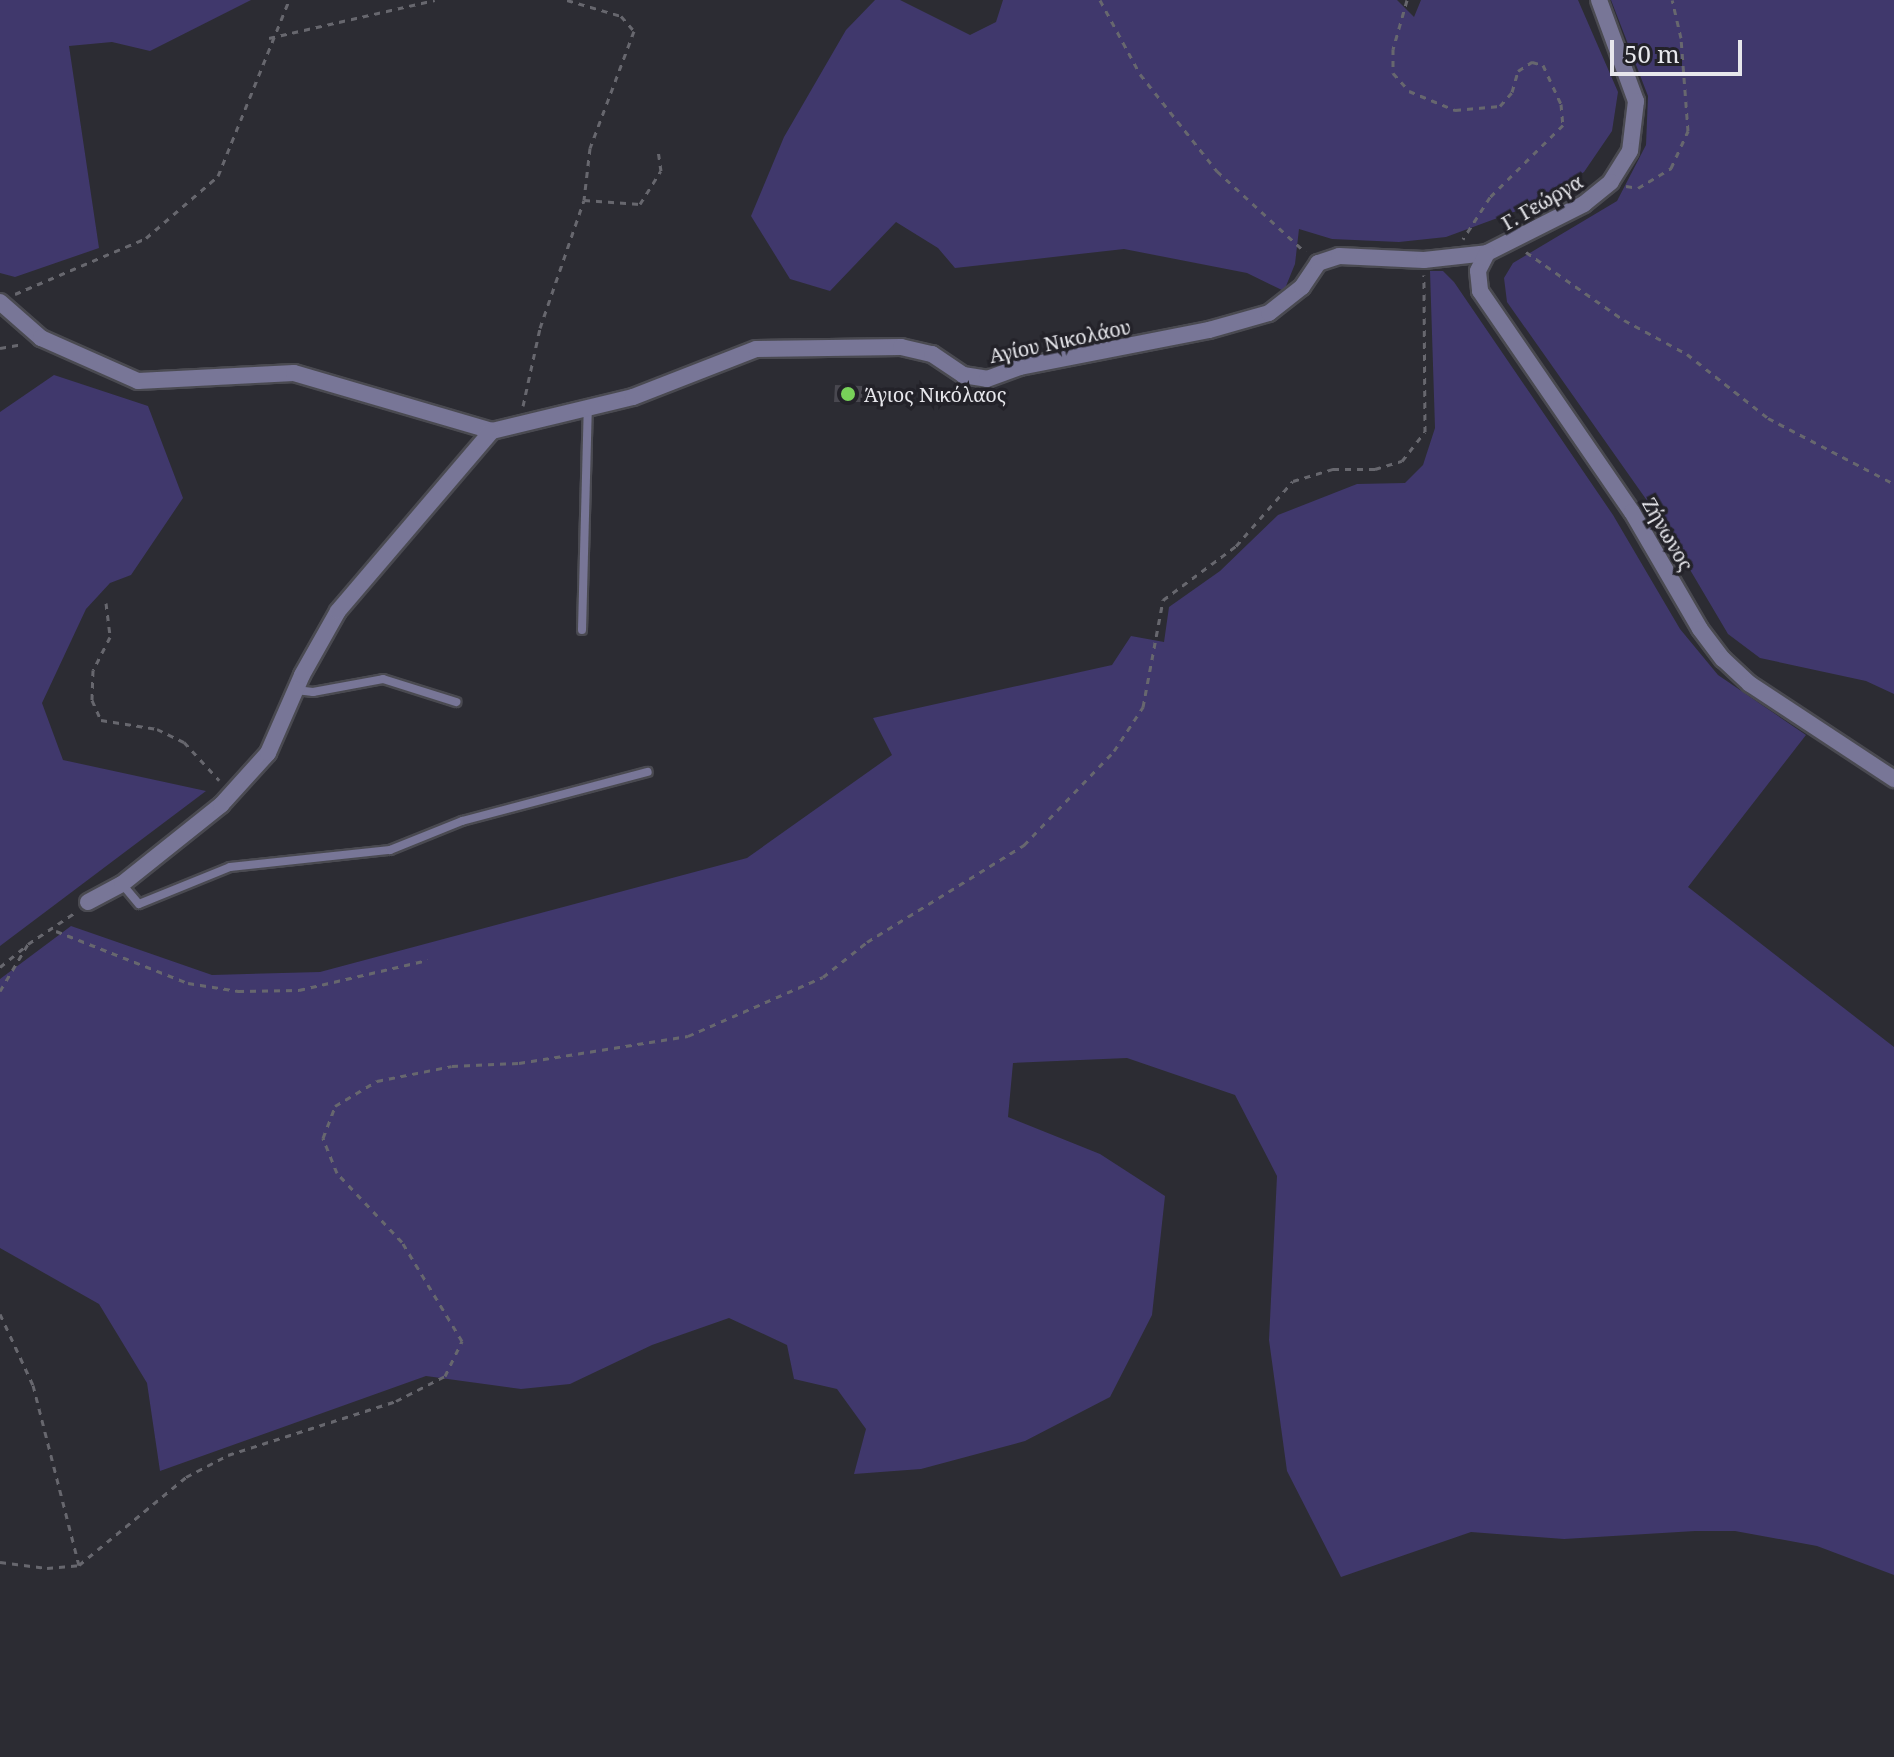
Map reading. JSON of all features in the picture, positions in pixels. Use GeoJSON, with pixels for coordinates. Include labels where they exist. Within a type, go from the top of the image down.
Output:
{"type":"FeatureCollection","features":[{"type":"Feature","properties":{"kind":"street","name":"Γ. Γεώργα"},"geometry":{"type":"LineString","coordinates":[[1487,253],[1584,204],[1611,182],[1630,151],[1636,101],[1599,0]]}},
{"type":"Feature","properties":{"kind":"street"},"geometry":{"type":"LineString","coordinates":[[1318,263],[1339,256],[1424,260],[1456,253],[1487,253]]}},
{"type":"Feature","properties":{"kind":"street","name":"Ζήνωνος"},"geometry":{"type":"LineString","coordinates":[[1487,253],[1478,271],[1480,291],[1632,512],[1700,629],[1750,684],[1894,779]]}},
{"type":"Feature","properties":{"kind":"street","name":"Αγίου Νικολάου"},"geometry":{"type":"LineString","coordinates":[[492,431],[633,397],[756,349],[901,347],[932,354],[963,375],[987,379],[1269,313],[1302,287],[1318,263]]}},
{"type":"Feature","properties":{"kind":"street"},"geometry":{"type":"LineString","coordinates":[[7,298],[41,338],[138,381],[294,373],[492,431],[338,611],[296,690],[268,753],[231,796],[122,884],[88,902]]}},
{"type":"Feature","properties":{"kind":"lane"},"geometry":{"type":"LineString","coordinates":[[582,630],[588,408]]}},
{"type":"Feature","properties":{"kind":"lane"},"geometry":{"type":"LineString","coordinates":[[296,690],[313,692],[383,679],[456,702]]}},
{"type":"Feature","properties":{"kind":"lane"},"geometry":{"type":"LineString","coordinates":[[122,884],[139,904],[230,867],[390,850],[462,821],[648,772]]}},
{"type":"Feature","properties":{"kind":"path"},"geometry":{"type":"LineString","coordinates":[[7,298],[146,238],[218,176],[269,38],[289,0]]}},
{"type":"Feature","properties":{"kind":"path"},"geometry":{"type":"LineString","coordinates":[[269,38],[435,0]]}},
{"type":"Feature","properties":{"kind":"path"},"geometry":{"type":"LineString","coordinates":[[519,425],[540,328],[584,200],[590,148],[634,31],[621,16],[567,0]]}},
{"type":"Feature","properties":{"kind":"path"},"geometry":{"type":"LineString","coordinates":[[1100,0],[1140,74],[1217,171],[1318,263]]}},
{"type":"Feature","properties":{"kind":"path"},"geometry":{"type":"LineString","coordinates":[[1407,0],[1393,49],[1393,73],[1409,91],[1455,110],[1500,106],[1512,92],[1518,71],[1532,62],[1543,65],[1561,104],[1563,125],[1490,197],[1456,253]]}},
{"type":"Feature","properties":{"kind":"path"},"geometry":{"type":"LineString","coordinates":[[1611,182],[1638,188],[1671,168],[1688,131],[1681,38],[1672,0]]}},
{"type":"Feature","properties":{"kind":"path"},"geometry":{"type":"LineString","coordinates":[[584,200],[640,204],[661,171],[658,149]]}},
{"type":"Feature","properties":{"kind":"path"},"geometry":{"type":"LineString","coordinates":[[1512,243],[1624,320],[1687,354],[1768,418],[1894,484]]}},
{"type":"Feature","properties":{"kind":"path"},"geometry":{"type":"LineString","coordinates":[[0,1562],[47,1568],[79,1565],[186,1477],[228,1455],[396,1401],[445,1376],[462,1341],[402,1242],[337,1173],[323,1138],[335,1106],[377,1081],[452,1066],[519,1063],[688,1036],[823,977],[867,942],[1024,845],[1114,751],[1143,707],[1163,600],[1236,546],[1293,481],[1333,469],[1375,469],[1402,461],[1425,432],[1424,260]]}},
{"type":"Feature","properties":{"kind":"path"},"geometry":{"type":"LineString","coordinates":[[106,603],[110,637],[93,670],[92,685],[92,700],[101,720],[157,729],[184,742],[231,796]]}},
{"type":"Feature","properties":{"kind":"path"},"geometry":{"type":"LineString","coordinates":[[0,967],[28,944],[56,931],[88,902]]}},
{"type":"Feature","properties":{"kind":"path"},"geometry":{"type":"LineString","coordinates":[[56,931],[188,983],[238,991],[299,990],[428,960]]}},
{"type":"Feature","properties":{"kind":"path"},"geometry":{"type":"LineString","coordinates":[[0,991],[28,944]]}},
{"type":"Feature","properties":{"kind":"path"},"geometry":{"type":"LineString","coordinates":[[0,1314],[33,1385],[79,1565]]}},
{"type":"Feature","properties":{"kind":"shaded area"},"geometry":{"type":"Polygon","coordinates":[[[0,0],[251,0],[150,51],[112,42],[69,46],[99,248],[15,277],[0,273],[0,0]]]}},
{"type":"Feature","properties":{"kind":"shaded area"},"geometry":{"type":"Polygon","coordinates":[[[875,0],[900,0],[970,35],[996,22],[1003,0],[1397,0],[1414,17],[1421,0],[1578,0],[1618,92],[1612,131],[1584,172],[1533,205],[1446,237],[1399,242],[1332,239],[1299,229],[1295,264],[1284,291],[1247,273],[1124,249],[955,268],[938,248],[896,222],[830,291],[790,279],[751,216],[784,137],[846,30],[875,0]]]}},
{"type":"Feature","properties":{"kind":"shaded area"},"geometry":{"type":"Polygon","coordinates":[[[1611,0],[1894,0],[1894,694],[1866,681],[1760,658],[1728,634],[1660,519],[1507,302],[1504,278],[1513,263],[1617,201],[1646,145],[1648,96],[1611,0]]]}},
{"type":"Feature","properties":{"kind":"shaded area"},"geometry":{"type":"Polygon","coordinates":[[[1430,271],[1443,271],[1454,282],[1613,515],[1680,629],[1718,675],[1806,735],[1688,887],[1894,1047],[1894,1575],[1817,1546],[1735,1531],[1695,1531],[1564,1539],[1471,1532],[1341,1577],[1287,1471],[1269,1340],[1277,1176],[1235,1095],[1127,1058],[1013,1063],[1008,1117],[1100,1154],[1165,1196],[1152,1315],[1110,1397],[1025,1441],[921,1469],[854,1474],[866,1429],[837,1389],[794,1379],[787,1345],[729,1318],[652,1345],[570,1384],[521,1389],[426,1376],[160,1471],[147,1383],[99,1304],[0,1248],[0,979],[71,926],[212,975],[320,972],[747,858],[892,755],[873,718],[1112,665],[1131,636],[1164,642],[1169,607],[1220,571],[1278,515],[1357,484],[1405,483],[1423,465],[1435,428],[1430,271]]]}},
{"type":"Feature","properties":{"kind":"shaded area"},"geometry":{"type":"Polygon","coordinates":[[[54,375],[148,406],[183,498],[131,575],[110,583],[86,609],[42,703],[63,760],[206,791],[0,946],[0,412],[54,375]]]}},
{"type":"Feature","properties":{"kind":"building","name":"Άγιος Νικόλαος"},"geometry":{"type":"Polygon","coordinates":[[[835,385],[862,386],[862,402],[834,402],[835,385]]]}},
{"type":"Feature","properties":{"kind":"place","name":"Άγιος Νικόλαος"},"geometry":{"type":"Point","coordinates":[848,394]}}]}
